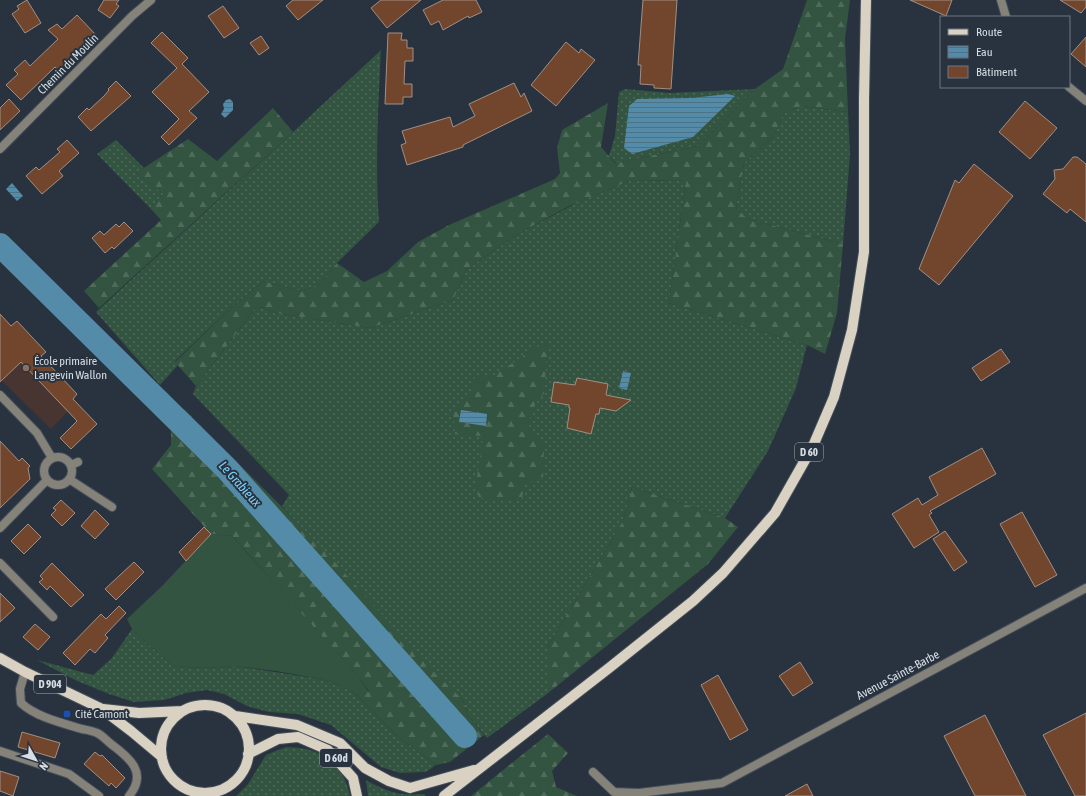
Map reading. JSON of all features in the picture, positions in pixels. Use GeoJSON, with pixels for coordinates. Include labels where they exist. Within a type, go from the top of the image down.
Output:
{"type":"FeatureCollection","features":[{"type":"Feature","properties":{"kind":"main road","name":"D 60"},"geometry":{"type":"LineString","coordinates":[[444,796],[693,601],[723,573],[775,513],[813,446],[834,397],[852,330],[864,252],[864,99],[866,0]]}},
{"type":"Feature","properties":{"kind":"main road","name":"D 904"},"geometry":{"type":"LineString","coordinates":[[0,658],[25,672],[102,709],[162,757]]}},
{"type":"Feature","properties":{"kind":"main road"},"geometry":{"type":"LineString","coordinates":[[235,716],[243,727],[248,740],[248,754],[241,773],[224,792],[189,793],[176,782],[167,770],[162,757],[161,744],[165,731],[172,719],[183,711],[196,706],[210,705],[223,709],[235,716],[297,725],[340,743],[365,768],[389,781],[410,788],[480,768]]}},
{"type":"Feature","properties":{"kind":"main road","name":"D 904"},"geometry":{"type":"LineString","coordinates":[[102,709],[139,713],[183,711]]}},
{"type":"Feature","properties":{"kind":"main road","name":"D 60d"},"geometry":{"type":"LineString","coordinates":[[248,754],[278,739],[298,737],[328,750],[353,778],[357,796]]}},
{"type":"Feature","properties":{"kind":"street","name":"Chemin du Moulin"},"geometry":{"type":"LineString","coordinates":[[1,146],[149,0]]}},
{"type":"Feature","properties":{"kind":"street"},"geometry":{"type":"LineString","coordinates":[[1001,0],[1006,16]]}},
{"type":"Feature","properties":{"kind":"street"},"geometry":{"type":"LineString","coordinates":[[1070,88],[1086,101]]}},
{"type":"Feature","properties":{"kind":"street"},"geometry":{"type":"LineString","coordinates":[[0,395],[37,433],[52,458]]}},
{"type":"Feature","properties":{"kind":"street"},"geometry":{"type":"LineString","coordinates":[[52,458],[63,458],[75,464],[66,483],[56,485],[47,480],[44,474],[44,468],[47,462],[52,458]]}},
{"type":"Feature","properties":{"kind":"street"},"geometry":{"type":"LineString","coordinates":[[69,479],[112,507]]}},
{"type":"Feature","properties":{"kind":"street"},"geometry":{"type":"LineString","coordinates":[[0,528],[47,480]]}},
{"type":"Feature","properties":{"kind":"street"},"geometry":{"type":"LineString","coordinates":[[0,563],[53,617]]}},
{"type":"Feature","properties":{"kind":"street","name":"Avenue Sainte-Barbe"},"geometry":{"type":"LineString","coordinates":[[593,772],[614,792],[638,794],[722,783],[1086,588]]}},
{"type":"Feature","properties":{"kind":"street"},"geometry":{"type":"LineString","coordinates":[[25,672],[20,689],[21,703],[28,709],[51,719],[97,733],[126,756],[135,767],[137,777],[136,784],[129,796]]}},
{"type":"Feature","properties":{"kind":"street"},"geometry":{"type":"LineString","coordinates":[[0,751],[69,774],[99,796]]}},
{"type":"Feature","properties":{"kind":"shaded area","name":"École primaire Langevin Wallon"},"geometry":{"type":"Polygon","coordinates":[[[0,314],[11,325],[17,321],[46,352],[41,356],[77,394],[64,407],[68,411],[51,429],[0,379],[0,314]]]}},
{"type":"Feature","properties":{"kind":"green space"},"geometry":{"type":"Polygon","coordinates":[[[807,0],[850,0],[845,39],[848,112],[801,106],[784,113],[773,137],[744,163],[736,208],[748,219],[843,244],[837,313],[825,354],[807,345],[669,303],[686,180],[629,181],[569,206],[516,235],[467,269],[453,300],[370,328],[276,313],[257,306],[196,386],[175,362],[229,310],[263,281],[300,291],[319,285],[337,263],[364,282],[387,271],[418,242],[449,225],[555,179],[560,173],[557,148],[562,130],[608,103],[601,147],[615,163],[698,146],[755,89],[783,69],[807,0]]]}},
{"type":"Feature","properties":{"kind":"green space"},"geometry":{"type":"Polygon","coordinates":[[[381,50],[377,158],[379,222],[337,263],[319,285],[300,291],[263,281],[229,310],[175,361],[178,365],[160,385],[96,312],[381,50]]]}},
{"type":"Feature","properties":{"kind":"green space"},"geometry":{"type":"Polygon","coordinates":[[[625,89],[670,93],[755,89],[698,146],[616,163],[609,156],[615,136],[619,92],[625,89]]]}},
{"type":"Feature","properties":{"kind":"green space"},"geometry":{"type":"Polygon","coordinates":[[[801,106],[848,112],[850,154],[843,244],[748,219],[736,208],[744,163],[773,137],[784,113],[801,106]]]}},
{"type":"Feature","properties":{"kind":"green space"},"geometry":{"type":"Polygon","coordinates":[[[273,108],[293,132],[99,308],[84,291],[161,220],[150,208],[164,194],[136,173],[188,139],[217,161],[273,108]]]}},
{"type":"Feature","properties":{"kind":"green space"},"geometry":{"type":"Polygon","coordinates":[[[116,140],[144,168],[136,173],[164,194],[150,208],[97,154],[116,140]]]}},
{"type":"Feature","properties":{"kind":"green space"},"geometry":{"type":"Polygon","coordinates":[[[686,180],[669,303],[807,345],[796,388],[768,451],[725,518],[632,487],[623,521],[547,648],[547,694],[487,738],[468,715],[463,700],[447,687],[282,506],[289,495],[193,394],[196,386],[257,306],[276,313],[370,328],[453,300],[467,269],[516,235],[578,202],[629,181],[686,180]]]}},
{"type":"Feature","properties":{"kind":"green space"},"geometry":{"type":"Polygon","coordinates":[[[548,340],[544,393],[531,410],[529,430],[544,443],[543,478],[525,485],[521,501],[479,498],[476,484],[483,436],[455,434],[453,412],[470,397],[474,378],[494,375],[548,340]]]}},
{"type":"Feature","properties":{"kind":"green space"},"geometry":{"type":"Polygon","coordinates":[[[184,409],[314,539],[431,669],[463,700],[468,715],[484,735],[450,762],[436,765],[397,736],[356,695],[369,691],[347,664],[242,547],[232,536],[211,534],[152,469],[171,445],[171,426],[184,409]]]}},
{"type":"Feature","properties":{"kind":"green space"},"geometry":{"type":"Polygon","coordinates":[[[632,487],[725,518],[738,527],[708,564],[547,694],[547,648],[623,521],[632,487]]]}},
{"type":"Feature","properties":{"kind":"green space"},"geometry":{"type":"Polygon","coordinates":[[[211,534],[232,536],[357,675],[369,692],[356,695],[344,687],[321,679],[276,671],[236,666],[203,668],[172,666],[132,629],[127,619],[162,586],[211,534]]]}},
{"type":"Feature","properties":{"kind":"green space"},"geometry":{"type":"Polygon","coordinates":[[[132,629],[172,666],[203,668],[236,666],[321,679],[344,687],[356,695],[397,736],[436,765],[426,772],[400,773],[381,767],[331,725],[298,714],[269,712],[247,706],[224,694],[207,690],[186,693],[164,700],[134,702],[109,694],[75,680],[37,660],[93,675],[112,658],[132,629]]]}},
{"type":"Feature","properties":{"kind":"green space"},"geometry":{"type":"Polygon","coordinates":[[[548,734],[568,753],[552,771],[556,787],[577,796],[471,796],[548,734]]]}},
{"type":"Feature","properties":{"kind":"green space"},"geometry":{"type":"Polygon","coordinates":[[[286,747],[309,750],[328,759],[342,774],[347,784],[350,796],[236,796],[248,784],[266,755],[286,747]]]}},
{"type":"Feature","properties":{"kind":"green space"},"geometry":{"type":"Polygon","coordinates":[[[366,780],[381,788],[401,794],[424,794],[426,796],[368,796],[366,780]]]}},
{"type":"Feature","properties":{"kind":"water"},"geometry":{"type":"Polygon","coordinates":[[[728,94],[735,96],[693,137],[632,154],[624,148],[629,106],[637,99],[691,98],[728,94]]]}},
{"type":"Feature","properties":{"kind":"water"},"geometry":{"type":"Polygon","coordinates":[[[230,99],[233,102],[233,110],[225,118],[221,114],[224,109],[223,104],[226,100],[230,99]]]}},
{"type":"Feature","properties":{"kind":"water"},"geometry":{"type":"Polygon","coordinates":[[[12,183],[23,196],[17,201],[6,189],[12,183]]]}},
{"type":"Feature","properties":{"kind":"water"},"geometry":{"type":"Polygon","coordinates":[[[623,371],[631,373],[627,390],[619,388],[623,371]]]}},
{"type":"Feature","properties":{"kind":"water"},"geometry":{"type":"Polygon","coordinates":[[[461,410],[487,414],[486,426],[459,422],[461,410]]]}},
{"type":"Feature","properties":{"kind":"building"},"geometry":{"type":"Polygon","coordinates":[[[27,0],[41,23],[25,33],[12,14],[19,9],[17,6],[27,0]]]}},
{"type":"Feature","properties":{"kind":"building"},"geometry":{"type":"Polygon","coordinates":[[[104,0],[119,0],[116,4],[119,6],[110,18],[98,10],[104,0]]]}},
{"type":"Feature","properties":{"kind":"building"},"geometry":{"type":"Polygon","coordinates":[[[293,0],[323,0],[298,20],[286,6],[293,0]]]}},
{"type":"Feature","properties":{"kind":"building"},"geometry":{"type":"Polygon","coordinates":[[[381,0],[421,0],[387,28],[371,8],[381,0]]]}},
{"type":"Feature","properties":{"kind":"building"},"geometry":{"type":"Polygon","coordinates":[[[443,0],[476,0],[482,12],[469,18],[468,16],[443,30],[439,21],[431,25],[423,10],[443,0]]]}},
{"type":"Feature","properties":{"kind":"building"},"geometry":{"type":"Polygon","coordinates":[[[643,0],[677,0],[671,89],[654,88],[654,85],[640,84],[641,65],[638,65],[643,0]]]}},
{"type":"Feature","properties":{"kind":"building"},"geometry":{"type":"Polygon","coordinates":[[[910,0],[952,0],[946,16],[910,0]]]}},
{"type":"Feature","properties":{"kind":"building"},"geometry":{"type":"Polygon","coordinates":[[[1060,0],[1086,0],[1086,7],[1081,13],[1060,0]]]}},
{"type":"Feature","properties":{"kind":"building"},"geometry":{"type":"Polygon","coordinates":[[[223,6],[239,28],[224,38],[208,16],[223,6]]]}},
{"type":"Feature","properties":{"kind":"building"},"geometry":{"type":"Polygon","coordinates":[[[77,15],[97,36],[90,43],[87,41],[71,55],[73,57],[59,71],[55,67],[21,100],[6,85],[18,74],[14,70],[25,60],[30,66],[58,39],[48,30],[57,24],[62,29],[77,15]]]}},
{"type":"Feature","properties":{"kind":"building"},"geometry":{"type":"Polygon","coordinates":[[[162,32],[188,58],[182,64],[209,92],[189,111],[197,118],[169,145],[161,137],[179,119],[152,92],[177,68],[151,43],[162,32]]]}},
{"type":"Feature","properties":{"kind":"building"},"geometry":{"type":"Polygon","coordinates":[[[388,33],[402,33],[401,40],[407,40],[407,48],[413,48],[413,61],[405,61],[404,84],[412,84],[412,97],[403,97],[403,104],[385,104],[388,33]]]}},
{"type":"Feature","properties":{"kind":"building"},"geometry":{"type":"Polygon","coordinates":[[[261,36],[269,48],[259,55],[250,43],[261,36]]]}},
{"type":"Feature","properties":{"kind":"building"},"geometry":{"type":"Polygon","coordinates":[[[1086,37],[1086,67],[1071,54],[1086,37]]]}},
{"type":"Feature","properties":{"kind":"building"},"geometry":{"type":"Polygon","coordinates":[[[566,42],[579,53],[581,49],[595,60],[556,106],[531,85],[566,42]]]}},
{"type":"Feature","properties":{"kind":"building"},"geometry":{"type":"Polygon","coordinates":[[[116,81],[131,96],[91,131],[78,117],[87,108],[89,110],[104,96],[109,90],[108,89],[116,81]]]}},
{"type":"Feature","properties":{"kind":"building"},"geometry":{"type":"Polygon","coordinates":[[[514,83],[521,97],[524,93],[532,111],[463,145],[463,147],[407,165],[401,145],[406,143],[402,131],[450,117],[453,127],[475,116],[469,104],[514,83]]]}},
{"type":"Feature","properties":{"kind":"building"},"geometry":{"type":"Polygon","coordinates":[[[9,99],[20,111],[0,130],[0,108],[9,99]]]}},
{"type":"Feature","properties":{"kind":"building"},"geometry":{"type":"Polygon","coordinates":[[[1025,101],[1057,128],[1030,159],[999,132],[1025,101]]]}},
{"type":"Feature","properties":{"kind":"building"},"geometry":{"type":"Polygon","coordinates":[[[67,140],[79,153],[59,171],[63,176],[42,194],[26,176],[36,167],[39,170],[60,152],[57,149],[67,140]]]}},
{"type":"Feature","properties":{"kind":"building"},"geometry":{"type":"Polygon","coordinates":[[[1073,157],[1077,157],[1086,164],[1086,222],[1070,209],[1067,213],[1043,194],[1055,179],[1054,170],[1063,169],[1073,157]]]}},
{"type":"Feature","properties":{"kind":"building"},"geometry":{"type":"Polygon","coordinates":[[[974,164],[1013,196],[939,285],[919,269],[955,180],[959,183],[974,164]]]}},
{"type":"Feature","properties":{"kind":"building"},"geometry":{"type":"Polygon","coordinates":[[[124,222],[133,231],[114,249],[112,247],[105,253],[92,238],[100,231],[104,235],[116,224],[119,227],[124,222]]]}},
{"type":"Feature","properties":{"kind":"building"},"geometry":{"type":"Polygon","coordinates":[[[0,314],[11,326],[17,321],[46,352],[41,356],[77,394],[73,399],[97,424],[71,449],[60,438],[77,421],[21,362],[0,382],[0,314]]]}},
{"type":"Feature","properties":{"kind":"building"},"geometry":{"type":"Polygon","coordinates":[[[1001,349],[1010,362],[981,381],[972,368],[1001,349]]]}},
{"type":"Feature","properties":{"kind":"building"},"geometry":{"type":"Polygon","coordinates":[[[577,378],[608,384],[606,395],[631,400],[616,411],[600,408],[599,414],[596,414],[591,434],[567,428],[570,408],[569,405],[551,402],[554,382],[575,385],[577,378]]]}},
{"type":"Feature","properties":{"kind":"building"},"geometry":{"type":"Polygon","coordinates":[[[0,441],[19,461],[22,458],[30,466],[28,468],[30,479],[0,508],[0,441]]]}},
{"type":"Feature","properties":{"kind":"building"},"geometry":{"type":"Polygon","coordinates":[[[982,448],[996,474],[930,511],[932,513],[929,515],[939,532],[914,548],[892,514],[918,498],[922,505],[938,495],[929,477],[982,448]]]}},
{"type":"Feature","properties":{"kind":"building"},"geometry":{"type":"Polygon","coordinates":[[[61,500],[75,513],[62,526],[51,515],[56,510],[53,508],[61,500]]]}},
{"type":"Feature","properties":{"kind":"building"},"geometry":{"type":"Polygon","coordinates":[[[95,510],[109,524],[95,539],[81,526],[95,510]]]}},
{"type":"Feature","properties":{"kind":"building"},"geometry":{"type":"Polygon","coordinates":[[[1022,512],[1057,575],[1035,587],[1000,524],[1022,512]]]}},
{"type":"Feature","properties":{"kind":"building"},"geometry":{"type":"Polygon","coordinates":[[[28,524],[41,537],[24,554],[11,541],[28,524]]]}},
{"type":"Feature","properties":{"kind":"building"},"geometry":{"type":"Polygon","coordinates":[[[204,527],[211,534],[186,561],[179,552],[204,527]]]}},
{"type":"Feature","properties":{"kind":"building"},"geometry":{"type":"Polygon","coordinates":[[[945,531],[967,562],[954,571],[933,539],[945,531]]]}},
{"type":"Feature","properties":{"kind":"building"},"geometry":{"type":"Polygon","coordinates":[[[134,562],[144,572],[116,600],[105,589],[134,562]]]}},
{"type":"Feature","properties":{"kind":"building"},"geometry":{"type":"Polygon","coordinates":[[[52,563],[84,595],[71,607],[50,586],[47,590],[39,582],[43,579],[40,576],[52,563]]]}},
{"type":"Feature","properties":{"kind":"building"},"geometry":{"type":"Polygon","coordinates":[[[0,593],[15,608],[0,622],[0,593]]]}},
{"type":"Feature","properties":{"kind":"building"},"geometry":{"type":"Polygon","coordinates":[[[119,606],[126,613],[105,635],[108,638],[95,653],[90,649],[75,665],[63,653],[101,614],[106,619],[119,606]]]}},
{"type":"Feature","properties":{"kind":"building"},"geometry":{"type":"Polygon","coordinates":[[[35,624],[50,637],[38,650],[23,637],[35,624]]]}},
{"type":"Feature","properties":{"kind":"building"},"geometry":{"type":"Polygon","coordinates":[[[800,662],[813,683],[793,696],[779,676],[800,662]]]}},
{"type":"Feature","properties":{"kind":"building"},"geometry":{"type":"Polygon","coordinates":[[[718,675],[748,730],[730,740],[701,685],[718,675]]]}},
{"type":"Feature","properties":{"kind":"building"},"geometry":{"type":"Polygon","coordinates":[[[1086,713],[1086,796],[1075,796],[1043,735],[1086,713]]]}},
{"type":"Feature","properties":{"kind":"building"},"geometry":{"type":"Polygon","coordinates":[[[985,715],[1026,796],[975,796],[944,736],[985,715]]]}},
{"type":"Feature","properties":{"kind":"building"},"geometry":{"type":"Polygon","coordinates":[[[22,732],[60,743],[55,758],[18,747],[22,732]]]}},
{"type":"Feature","properties":{"kind":"building"},"geometry":{"type":"Polygon","coordinates":[[[95,752],[100,756],[102,755],[125,778],[116,788],[111,783],[109,786],[84,764],[95,752]]]}},
{"type":"Feature","properties":{"kind":"building"},"geometry":{"type":"Polygon","coordinates":[[[0,771],[19,777],[13,796],[0,791],[0,771]]]}},
{"type":"Feature","properties":{"kind":"building"},"geometry":{"type":"Polygon","coordinates":[[[807,784],[813,796],[785,796],[807,784]]]}},
{"type":"Feature","properties":{"kind":"waterway","name":"Le Grabieux"},"geometry":{"type":"LineString","coordinates":[[0,245],[227,469],[465,736]]}},
{"type":"Feature","properties":{"kind":"place","name":"École primaire Langevin Wallon"},"geometry":{"type":"Point","coordinates":[26,368]}},
{"type":"Feature","properties":{"kind":"place","name":"Cité Camont"},"geometry":{"type":"Point","coordinates":[67,714]}}]}
